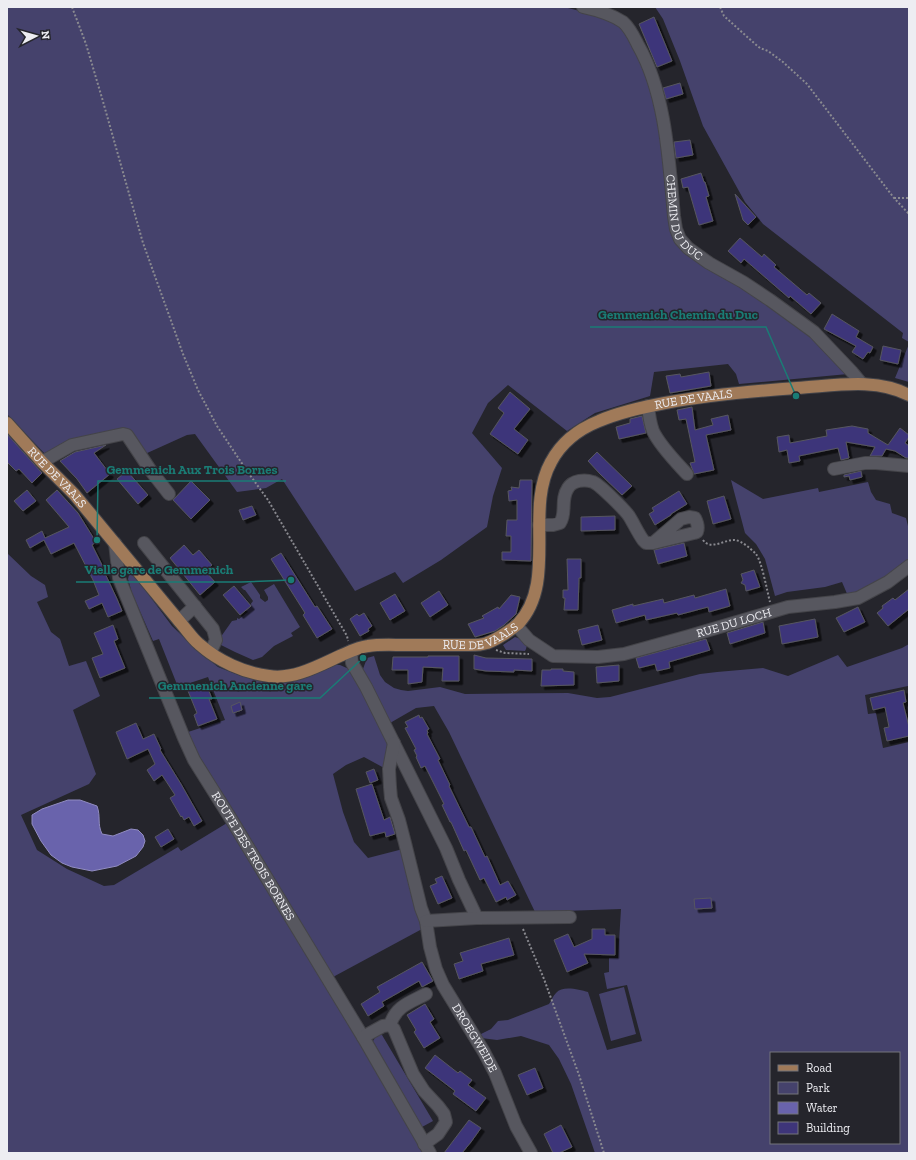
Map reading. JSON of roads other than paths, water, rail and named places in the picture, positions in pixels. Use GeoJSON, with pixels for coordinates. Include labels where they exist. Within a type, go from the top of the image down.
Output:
{"type":"FeatureCollection","features":[{"type":"Feature","properties":{"kind":"main road","name":"RUE DE VAALS"},"geometry":{"type":"LineString","coordinates":[[7,423],[42,462],[74,494],[198,644],[223,661],[241,670],[264,676],[282,677],[308,670],[366,646],[485,644],[495,640],[516,625],[524,616],[536,591],[541,488],[546,471],[559,449],[570,438],[598,421],[648,406],[745,391],[862,384],[891,388],[909,395]]}},
{"type":"Feature","properties":{"kind":"street","name":"CHEMIN DU DUC"},"geometry":{"type":"LineString","coordinates":[[583,7],[609,14],[623,23],[636,40],[643,53],[658,97],[664,124],[674,216],[676,229],[680,239],[688,248],[709,263],[743,282],[814,332],[862,384]]}},
{"type":"Feature","properties":{"kind":"street"},"geometry":{"type":"LineString","coordinates":[[648,406],[649,418],[654,432],[661,443],[687,474]]}},
{"type":"Feature","properties":{"kind":"street"},"geometry":{"type":"LineString","coordinates":[[42,462],[72,445],[123,434],[127,435],[169,494]]}},
{"type":"Feature","properties":{"kind":"street"},"geometry":{"type":"LineString","coordinates":[[834,469],[876,462],[909,466]]}},
{"type":"Feature","properties":{"kind":"street"},"geometry":{"type":"LineString","coordinates":[[539,525],[553,525],[560,523],[563,519],[563,498],[568,487],[575,481],[582,480],[594,482],[600,487],[628,515],[646,543],[653,543],[697,532],[699,528],[695,518],[689,517],[681,519],[653,543]]}},
{"type":"Feature","properties":{"kind":"street","name":"ROUTE DES TROIS BORNES"},"geometry":{"type":"LineString","coordinates":[[115,543],[119,578],[194,760],[363,1037],[427,1148]]}},
{"type":"Feature","properties":{"kind":"street"},"geometry":{"type":"LineString","coordinates":[[144,543],[213,628],[216,640],[210,653]]}},
{"type":"Feature","properties":{"kind":"street","name":"RUE DU LOCH"},"geometry":{"type":"LineString","coordinates":[[516,625],[528,640],[553,656],[598,657],[624,654],[788,607],[847,601],[858,598],[888,582],[909,566]]}},
{"type":"Feature","properties":{"kind":"street"},"geometry":{"type":"LineString","coordinates":[[178,621],[195,606]]}},
{"type":"Feature","properties":{"kind":"street"},"geometry":{"type":"LineString","coordinates":[[351,651],[352,663],[366,687],[446,848],[477,918]]}},
{"type":"Feature","properties":{"kind":"street","name":"DROEGWEIDE"},"geometry":{"type":"LineString","coordinates":[[394,743],[389,769],[391,798],[399,820],[421,908],[426,921],[430,947],[436,969],[443,984],[495,1073],[516,1126],[531,1153]]}},
{"type":"Feature","properties":{"kind":"street"},"geometry":{"type":"LineString","coordinates":[[426,921],[477,918],[570,916]]}},
{"type":"Feature","properties":{"kind":"street"},"geometry":{"type":"LineString","coordinates":[[390,1025],[393,1016],[400,1008],[426,994]]}},
{"type":"Feature","properties":{"kind":"street"},"geometry":{"type":"LineString","coordinates":[[363,1037],[383,1026],[390,1025]]}},
{"type":"Feature","properties":{"kind":"street"},"geometry":{"type":"LineString","coordinates":[[390,1025],[394,1029],[413,1074],[424,1091],[444,1114],[446,1122],[427,1148]]}},
{"type":"Feature","properties":{"kind":"water"},"geometry":{"type":"Polygon","coordinates":[[[68,800],[80,800],[97,806],[102,834],[113,836],[131,829],[138,830],[143,835],[145,841],[143,847],[136,856],[117,866],[92,871],[72,867],[62,863],[51,855],[41,841],[32,824],[32,815],[42,809],[68,800]]]}},
{"type":"Feature","properties":{"kind":"place","name":"Gemmenich Chemin du Duc"},"geometry":{"type":"Point","coordinates":[796,396]}},
{"type":"Feature","properties":{"kind":"place","name":"Gemmenich Aux Trois Bornes"},"geometry":{"type":"Point","coordinates":[97,540]}},
{"type":"Feature","properties":{"kind":"place","name":"Vielle gare de Gemmenich"},"geometry":{"type":"Point","coordinates":[291,580]}},
{"type":"Feature","properties":{"kind":"place","name":"Gemmenich Ancienne gare"},"geometry":{"type":"Point","coordinates":[363,658]}}]}
